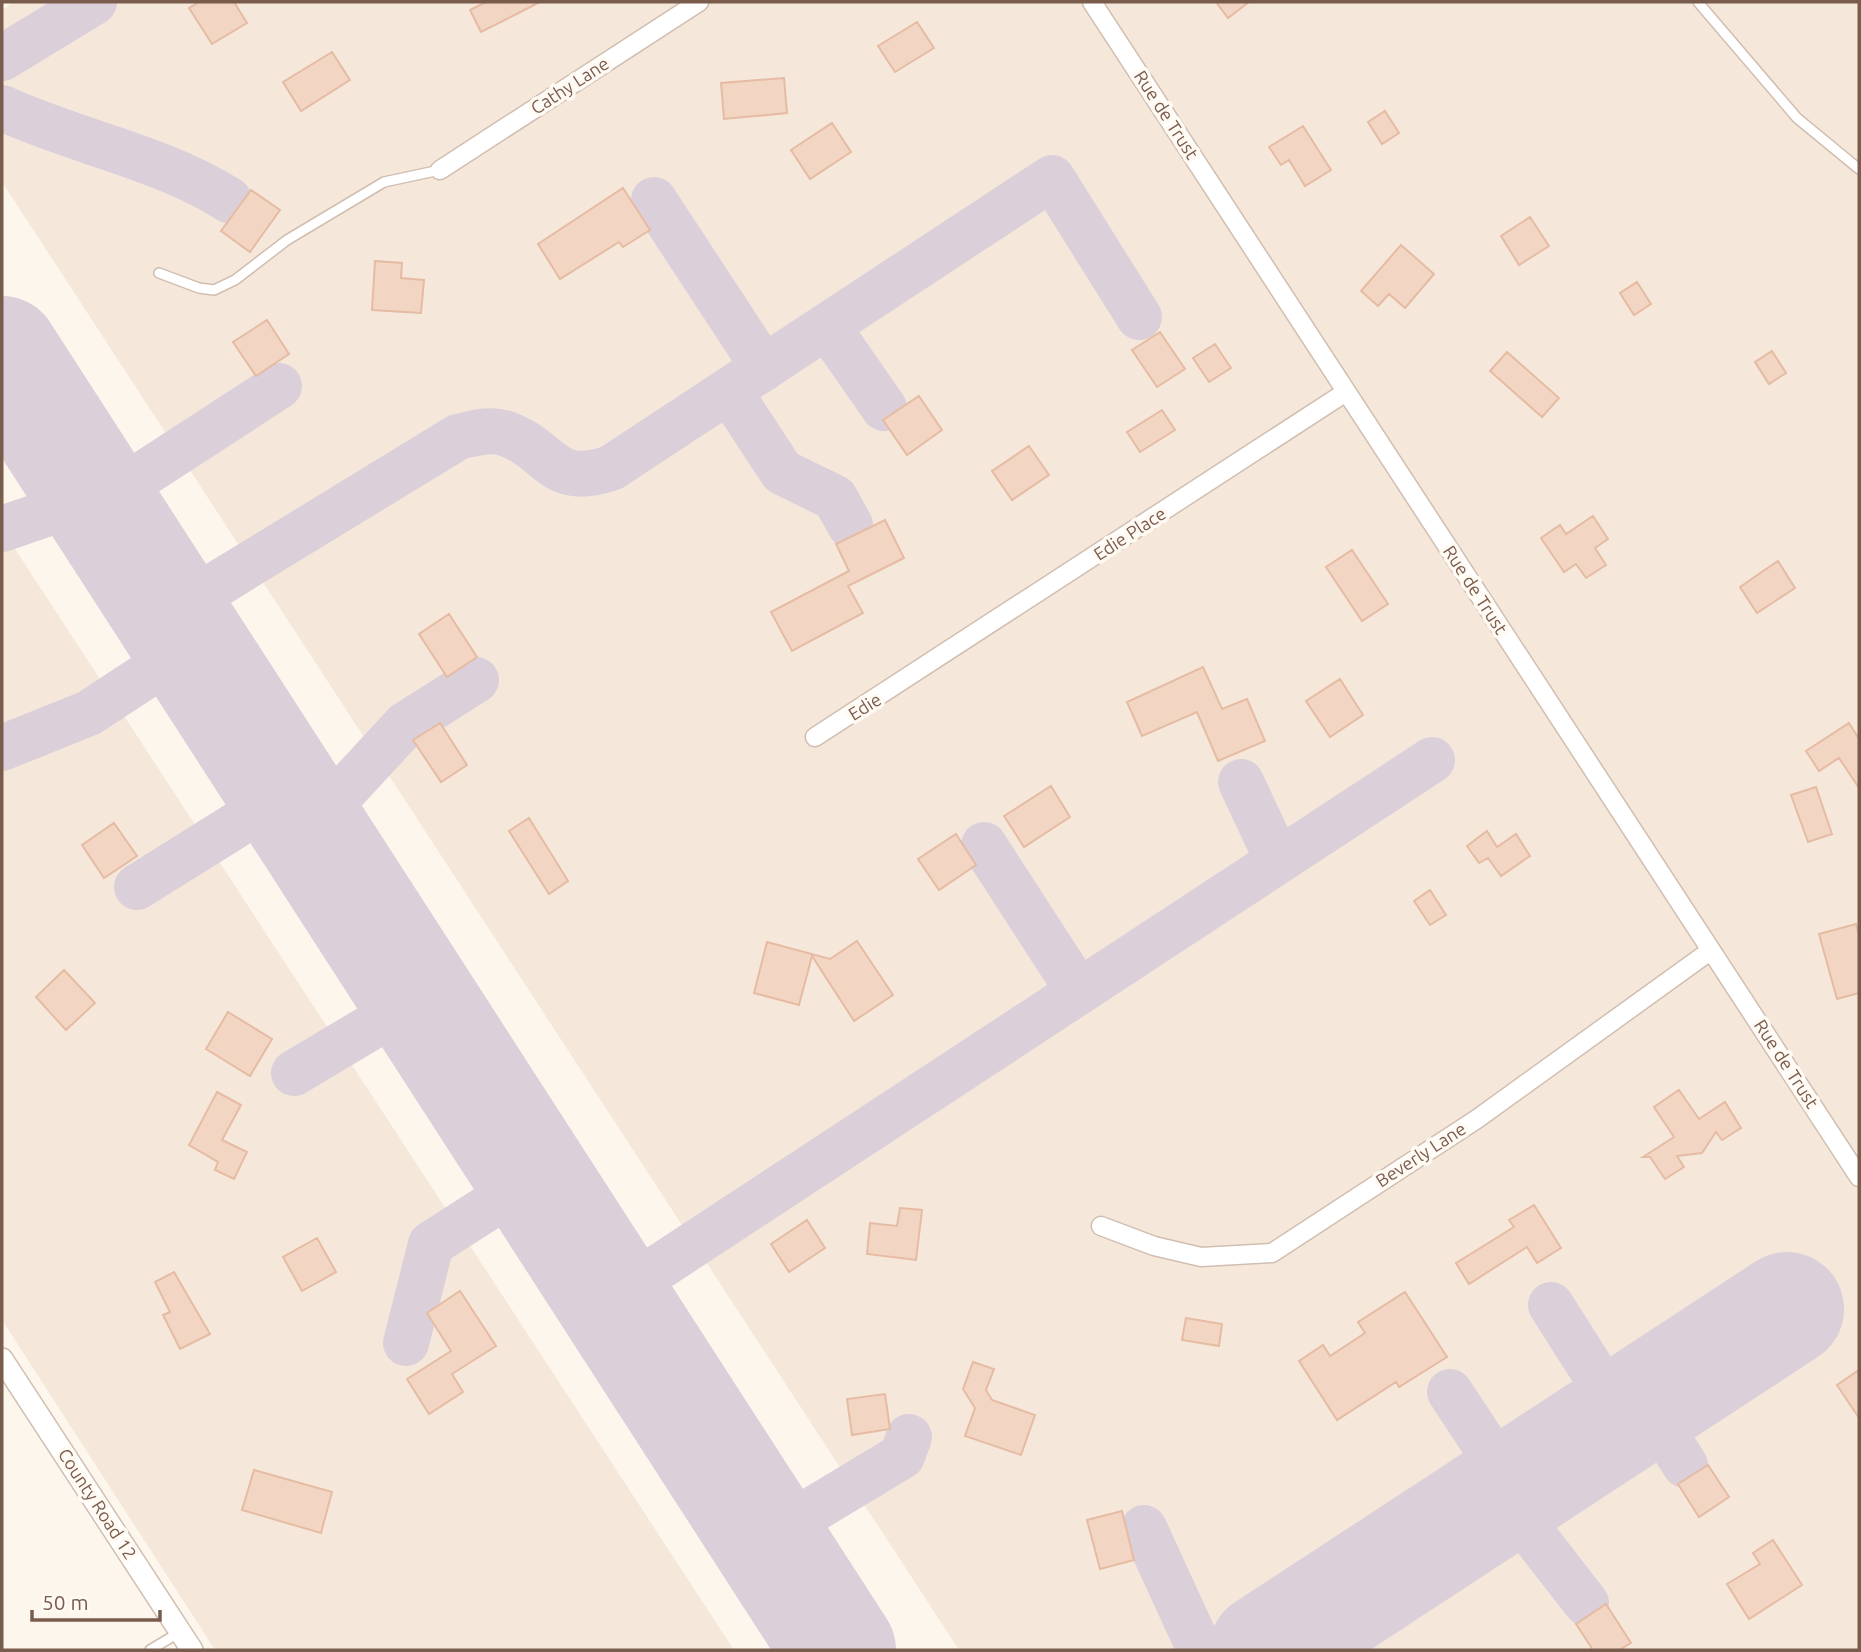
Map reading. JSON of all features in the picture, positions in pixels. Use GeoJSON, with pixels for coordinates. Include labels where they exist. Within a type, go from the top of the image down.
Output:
{"type":"FeatureCollection","features":[{"type":"Feature","properties":{"kind":"street","name":"Cathy Lane"},"geometry":{"type":"LineString","coordinates":[[440,170],[699,2]]}},
{"type":"Feature","properties":{"kind":"street","name":"Rue de Trust"},"geometry":{"type":"LineString","coordinates":[[1093,2],[1859,1177]]}},
{"type":"Feature","properties":{"kind":"street","name":"Edie Place"},"geometry":{"type":"LineString","coordinates":[[913,675],[1346,392]]}},
{"type":"Feature","properties":{"kind":"street","name":"Edie"},"geometry":{"type":"LineString","coordinates":[[815,737],[913,675]]}},
{"type":"Feature","properties":{"kind":"street","name":"Beverly Lane"},"geometry":{"type":"LineString","coordinates":[[1101,1226],[1154,1246],[1201,1257],[1272,1253],[1477,1119],[1710,951]]}},
{"type":"Feature","properties":{"kind":"street","name":"County Road 12"},"geometry":{"type":"LineString","coordinates":[[2,1359],[192,1650]]}},
{"type":"Feature","properties":{"kind":"lane"},"geometry":{"type":"LineString","coordinates":[[1698,2],[1797,118],[1859,169]]}},
{"type":"Feature","properties":{"kind":"lane"},"geometry":{"type":"LineString","coordinates":[[159,273],[198,288],[214,290],[235,280],[287,240],[384,182],[440,170]]}},
{"type":"Feature","properties":{"kind":"lane"},"geometry":{"type":"LineString","coordinates":[[150,1650],[180,1632]]}},
{"type":"Feature","properties":{"kind":"shaded area"},"geometry":{"type":"Polygon","coordinates":[[[14,2],[1859,2],[1859,1650],[959,1650],[2,182],[2,10],[14,2]]]}},
{"type":"Feature","properties":{"kind":"shaded area"},"geometry":{"type":"Polygon","coordinates":[[[2,529],[734,1650],[215,1650],[2,1320],[2,529]]]}},
{"type":"Feature","properties":{"kind":"building"},"geometry":{"type":"Polygon","coordinates":[[[199,2],[234,2],[247,23],[212,44],[189,8],[199,2]]]}},
{"type":"Feature","properties":{"kind":"building"},"geometry":{"type":"Polygon","coordinates":[[[486,2],[540,2],[481,32],[470,10],[486,2]]]}},
{"type":"Feature","properties":{"kind":"building"},"geometry":{"type":"Polygon","coordinates":[[[1216,2],[1249,2],[1228,18],[1216,2]]]}},
{"type":"Feature","properties":{"kind":"building"},"geometry":{"type":"Polygon","coordinates":[[[917,22],[934,48],[895,72],[878,46],[917,22]]]}},
{"type":"Feature","properties":{"kind":"building"},"geometry":{"type":"Polygon","coordinates":[[[332,52],[350,80],[301,111],[283,82],[332,52]]]}},
{"type":"Feature","properties":{"kind":"building"},"geometry":{"type":"Polygon","coordinates":[[[784,78],[787,113],[724,119],[721,83],[784,78]]]}},
{"type":"Feature","properties":{"kind":"building"},"geometry":{"type":"Polygon","coordinates":[[[1385,111],[1399,133],[1382,144],[1368,122],[1385,111]]]}},
{"type":"Feature","properties":{"kind":"building"},"geometry":{"type":"Polygon","coordinates":[[[832,123],[851,152],[810,179],[791,150],[832,123]]]}},
{"type":"Feature","properties":{"kind":"building"},"geometry":{"type":"Polygon","coordinates":[[[1303,126],[1331,170],[1305,186],[1289,160],[1281,165],[1269,147],[1303,126]]]}},
{"type":"Feature","properties":{"kind":"building"},"geometry":{"type":"Polygon","coordinates":[[[623,188],[650,230],[623,247],[619,242],[560,279],[538,244],[623,188]]]}},
{"type":"Feature","properties":{"kind":"building"},"geometry":{"type":"Polygon","coordinates":[[[251,190],[280,210],[250,252],[221,231],[251,190]]]}},
{"type":"Feature","properties":{"kind":"building"},"geometry":{"type":"Polygon","coordinates":[[[1530,217],[1549,246],[1519,265],[1501,236],[1530,217]]]}},
{"type":"Feature","properties":{"kind":"building"},"geometry":{"type":"Polygon","coordinates":[[[1401,245],[1434,274],[1405,308],[1389,294],[1378,306],[1361,291],[1401,245]]]}},
{"type":"Feature","properties":{"kind":"building"},"geometry":{"type":"Polygon","coordinates":[[[375,261],[402,263],[401,278],[424,280],[421,313],[372,310],[375,261]]]}},
{"type":"Feature","properties":{"kind":"building"},"geometry":{"type":"Polygon","coordinates":[[[1637,282],[1651,304],[1634,315],[1620,293],[1637,282]]]}},
{"type":"Feature","properties":{"kind":"building"},"geometry":{"type":"Polygon","coordinates":[[[267,320],[289,354],[256,376],[233,342],[267,320]]]}},
{"type":"Feature","properties":{"kind":"building"},"geometry":{"type":"Polygon","coordinates":[[[1160,332],[1185,369],[1157,387],[1132,350],[1160,332]]]}},
{"type":"Feature","properties":{"kind":"building"},"geometry":{"type":"Polygon","coordinates":[[[1215,344],[1231,368],[1209,382],[1193,358],[1215,344]]]}},
{"type":"Feature","properties":{"kind":"building"},"geometry":{"type":"Polygon","coordinates":[[[1772,351],[1786,373],[1769,384],[1755,362],[1772,351]]]}},
{"type":"Feature","properties":{"kind":"building"},"geometry":{"type":"Polygon","coordinates":[[[1507,352],[1559,398],[1542,417],[1490,371],[1507,352]]]}},
{"type":"Feature","properties":{"kind":"building"},"geometry":{"type":"Polygon","coordinates":[[[919,396],[942,430],[907,455],[883,420],[919,396]]]}},
{"type":"Feature","properties":{"kind":"building"},"geometry":{"type":"Polygon","coordinates":[[[1162,410],[1175,430],[1140,452],[1127,432],[1162,410]]]}},
{"type":"Feature","properties":{"kind":"building"},"geometry":{"type":"Polygon","coordinates":[[[1029,446],[1049,475],[1012,500],[992,471],[1029,446]]]}},
{"type":"Feature","properties":{"kind":"building"},"geometry":{"type":"Polygon","coordinates":[[[1593,516],[1608,539],[1595,548],[1606,565],[1586,578],[1576,564],[1564,572],[1541,538],[1560,525],[1566,534],[1593,516]]]}},
{"type":"Feature","properties":{"kind":"building"},"geometry":{"type":"Polygon","coordinates":[[[885,520],[904,558],[848,586],[863,613],[792,651],[771,612],[849,571],[836,544],[885,520]]]}},
{"type":"Feature","properties":{"kind":"building"},"geometry":{"type":"Polygon","coordinates":[[[1352,550],[1388,604],[1362,621],[1326,567],[1352,550]]]}},
{"type":"Feature","properties":{"kind":"building"},"geometry":{"type":"Polygon","coordinates":[[[1778,561],[1795,588],[1757,613],[1740,587],[1778,561]]]}},
{"type":"Feature","properties":{"kind":"building"},"geometry":{"type":"Polygon","coordinates":[[[449,614],[477,657],[447,677],[419,634],[449,614]]]}},
{"type":"Feature","properties":{"kind":"building"},"geometry":{"type":"Polygon","coordinates":[[[1203,667],[1222,709],[1247,699],[1265,741],[1218,761],[1197,712],[1142,736],[1127,702],[1203,667]]]}},
{"type":"Feature","properties":{"kind":"building"},"geometry":{"type":"Polygon","coordinates":[[[1340,679],[1363,715],[1330,737],[1306,701],[1340,679]]]}},
{"type":"Feature","properties":{"kind":"building"},"geometry":{"type":"Polygon","coordinates":[[[440,723],[467,765],[441,782],[413,740],[440,723]]]}},
{"type":"Feature","properties":{"kind":"building"},"geometry":{"type":"Polygon","coordinates":[[[1849,723],[1859,739],[1859,788],[1839,758],[1819,771],[1806,751],[1849,723]]]}},
{"type":"Feature","properties":{"kind":"building"},"geometry":{"type":"Polygon","coordinates":[[[1051,786],[1070,817],[1024,847],[1004,816],[1051,786]]]}},
{"type":"Feature","properties":{"kind":"building"},"geometry":{"type":"Polygon","coordinates":[[[1816,787],[1832,834],[1808,842],[1791,795],[1816,787]]]}},
{"type":"Feature","properties":{"kind":"building"},"geometry":{"type":"Polygon","coordinates":[[[529,818],[568,881],[549,894],[509,831],[529,818]]]}},
{"type":"Feature","properties":{"kind":"building"},"geometry":{"type":"Polygon","coordinates":[[[114,823],[137,856],[104,878],[82,845],[114,823]]]}},
{"type":"Feature","properties":{"kind":"building"},"geometry":{"type":"Polygon","coordinates":[[[1487,831],[1497,847],[1516,834],[1530,856],[1501,876],[1488,858],[1479,863],[1467,846],[1487,831]]]}},
{"type":"Feature","properties":{"kind":"building"},"geometry":{"type":"Polygon","coordinates":[[[956,834],[976,865],[939,890],[918,859],[956,834]]]}},
{"type":"Feature","properties":{"kind":"building"},"geometry":{"type":"Polygon","coordinates":[[[1430,890],[1446,915],[1430,925],[1414,901],[1430,890]]]}},
{"type":"Feature","properties":{"kind":"building"},"geometry":{"type":"Polygon","coordinates":[[[1856,924],[1859,935],[1859,993],[1837,999],[1819,934],[1856,924]]]}},
{"type":"Feature","properties":{"kind":"building"},"geometry":{"type":"Polygon","coordinates":[[[857,941],[893,995],[854,1021],[812,956],[799,1005],[754,993],[767,942],[830,959],[857,941]]]}},
{"type":"Feature","properties":{"kind":"building"},"geometry":{"type":"Polygon","coordinates":[[[64,970],[95,1003],[66,1030],[36,997],[64,970]]]}},
{"type":"Feature","properties":{"kind":"building"},"geometry":{"type":"Polygon","coordinates":[[[228,1012],[272,1039],[250,1076],[206,1049],[228,1012]]]}},
{"type":"Feature","properties":{"kind":"building"},"geometry":{"type":"Polygon","coordinates":[[[1679,1090],[1699,1119],[1725,1102],[1741,1128],[1722,1140],[1716,1132],[1702,1153],[1677,1156],[1684,1167],[1665,1179],[1650,1157],[1643,1157],[1674,1137],[1654,1107],[1679,1090]]]}},
{"type":"Feature","properties":{"kind":"building"},"geometry":{"type":"Polygon","coordinates":[[[217,1092],[241,1105],[222,1140],[247,1152],[234,1179],[215,1170],[218,1162],[189,1145],[217,1092]]]}},
{"type":"Feature","properties":{"kind":"building"},"geometry":{"type":"Polygon","coordinates":[[[1534,1205],[1561,1248],[1537,1263],[1527,1247],[1469,1284],[1456,1263],[1514,1227],[1509,1220],[1534,1205]]]}},
{"type":"Feature","properties":{"kind":"building"},"geometry":{"type":"Polygon","coordinates":[[[900,1208],[922,1210],[916,1260],[867,1254],[870,1223],[897,1226],[900,1208]]]}},
{"type":"Feature","properties":{"kind":"building"},"geometry":{"type":"Polygon","coordinates":[[[807,1220],[825,1248],[789,1272],[771,1244],[807,1220]]]}},
{"type":"Feature","properties":{"kind":"building"},"geometry":{"type":"Polygon","coordinates":[[[317,1238],[336,1272],[302,1291],[283,1257],[317,1238]]]}},
{"type":"Feature","properties":{"kind":"building"},"geometry":{"type":"Polygon","coordinates":[[[174,1272],[210,1334],[180,1349],[163,1315],[170,1312],[155,1282],[174,1272]]]}},
{"type":"Feature","properties":{"kind":"building"},"geometry":{"type":"Polygon","coordinates":[[[460,1291],[496,1346],[452,1374],[463,1392],[429,1414],[407,1379],[451,1351],[427,1313],[460,1291]]]}},
{"type":"Feature","properties":{"kind":"building"},"geometry":{"type":"Polygon","coordinates":[[[1405,1292],[1447,1357],[1399,1387],[1396,1382],[1337,1420],[1299,1361],[1323,1345],[1330,1356],[1365,1333],[1358,1322],[1405,1292]]]}},
{"type":"Feature","properties":{"kind":"building"},"geometry":{"type":"Polygon","coordinates":[[[1186,1318],[1222,1324],[1219,1346],[1182,1340],[1186,1318]]]}},
{"type":"Feature","properties":{"kind":"building"},"geometry":{"type":"Polygon","coordinates":[[[973,1362],[994,1369],[986,1390],[992,1400],[1035,1415],[1021,1455],[965,1436],[975,1408],[963,1389],[973,1362]]]}},
{"type":"Feature","properties":{"kind":"building"},"geometry":{"type":"Polygon","coordinates":[[[1859,1370],[1859,1418],[1837,1385],[1859,1370]]]}},
{"type":"Feature","properties":{"kind":"building"},"geometry":{"type":"Polygon","coordinates":[[[885,1394],[890,1429],[852,1435],[847,1399],[885,1394]]]}},
{"type":"Feature","properties":{"kind":"building"},"geometry":{"type":"Polygon","coordinates":[[[1708,1465],[1729,1497],[1699,1517],[1678,1484],[1708,1465]]]}},
{"type":"Feature","properties":{"kind":"building"},"geometry":{"type":"Polygon","coordinates":[[[254,1470],[332,1492],[321,1533],[242,1510],[254,1470]]]}},
{"type":"Feature","properties":{"kind":"building"},"geometry":{"type":"Polygon","coordinates":[[[1122,1511],[1134,1560],[1100,1569],[1087,1520],[1122,1511]]]}},
{"type":"Feature","properties":{"kind":"building"},"geometry":{"type":"Polygon","coordinates":[[[1773,1540],[1802,1585],[1749,1619],[1727,1584],[1760,1564],[1753,1553],[1773,1540]]]}},
{"type":"Feature","properties":{"kind":"building"},"geometry":{"type":"Polygon","coordinates":[[[1606,1604],[1631,1643],[1619,1650],[1593,1650],[1576,1624],[1606,1604]]]}},
{"type":"Feature","properties":{"kind":"taxiway"},"geometry":{"type":"LineString","coordinates":[[2,58],[94,2]]}},
{"type":"Feature","properties":{"kind":"taxiway"},"geometry":{"type":"LineString","coordinates":[[2,108],[175,172],[229,200]]}},
{"type":"Feature","properties":{"kind":"taxiway"},"geometry":{"type":"LineString","coordinates":[[170,613],[458,437],[501,432],[522,441],[564,471],[576,474],[611,468],[1052,178],[1139,317]]}},
{"type":"Feature","properties":{"kind":"taxiway"},"geometry":{"type":"LineString","coordinates":[[654,200],[764,368]]}},
{"type":"Feature","properties":{"kind":"taxiway"},"geometry":{"type":"LineString","coordinates":[[827,326],[884,408]]}},
{"type":"Feature","properties":{"kind":"taxiway"},"geometry":{"type":"LineString","coordinates":[[99,503],[279,386]]}},
{"type":"Feature","properties":{"kind":"taxiway"},"geometry":{"type":"LineString","coordinates":[[729,391],[782,472],[835,498],[850,525]]}},
{"type":"Feature","properties":{"kind":"taxiway"},"geometry":{"type":"LineString","coordinates":[[2,396],[28,393]]}},
{"type":"Feature","properties":{"kind":"taxiway"},"geometry":{"type":"LineString","coordinates":[[2,529],[95,497]]}},
{"type":"Feature","properties":{"kind":"taxiway"},"geometry":{"type":"LineString","coordinates":[[2,748],[89,713],[191,646]]}},
{"type":"Feature","properties":{"kind":"taxiway"},"geometry":{"type":"LineString","coordinates":[[309,829],[405,725],[476,680]]}},
{"type":"Feature","properties":{"kind":"taxiway"},"geometry":{"type":"LineString","coordinates":[[612,1298],[1432,760]]}},
{"type":"Feature","properties":{"kind":"taxiway"},"geometry":{"type":"LineString","coordinates":[[1241,782],[1278,861]]}},
{"type":"Feature","properties":{"kind":"taxiway"},"geometry":{"type":"LineString","coordinates":[[137,887],[286,794]]}},
{"type":"Feature","properties":{"kind":"taxiway"},"geometry":{"type":"LineString","coordinates":[[984,845],[1079,992]]}},
{"type":"Feature","properties":{"kind":"taxiway"},"geometry":{"type":"LineString","coordinates":[[294,1073],[418,999]]}},
{"type":"Feature","properties":{"kind":"taxiway"},"geometry":{"type":"LineString","coordinates":[[406,1343],[431,1244],[534,1178]]}},
{"type":"Feature","properties":{"kind":"taxiway"},"geometry":{"type":"LineString","coordinates":[[1551,1305],[1622,1417]]}},
{"type":"Feature","properties":{"kind":"taxiway"},"geometry":{"type":"LineString","coordinates":[[1450,1392],[1513,1488]]}},
{"type":"Feature","properties":{"kind":"taxiway"},"geometry":{"type":"LineString","coordinates":[[1645,1402],[1685,1465]]}},
{"type":"Feature","properties":{"kind":"taxiway"},"geometry":{"type":"LineString","coordinates":[[766,1538],[902,1456],[909,1437]]}},
{"type":"Feature","properties":{"kind":"taxiway"},"geometry":{"type":"LineString","coordinates":[[1502,1495],[1586,1603]]}},
{"type":"Feature","properties":{"kind":"taxiway"},"geometry":{"type":"LineString","coordinates":[[1144,1528],[1200,1650]]}},
{"type":"Feature","properties":{"kind":"runway"},"geometry":{"type":"LineString","coordinates":[[2,353],[839,1650]]}},
{"type":"Feature","properties":{"kind":"runway"},"geometry":{"type":"LineString","coordinates":[[1266,1650],[1787,1309]]}}]}
